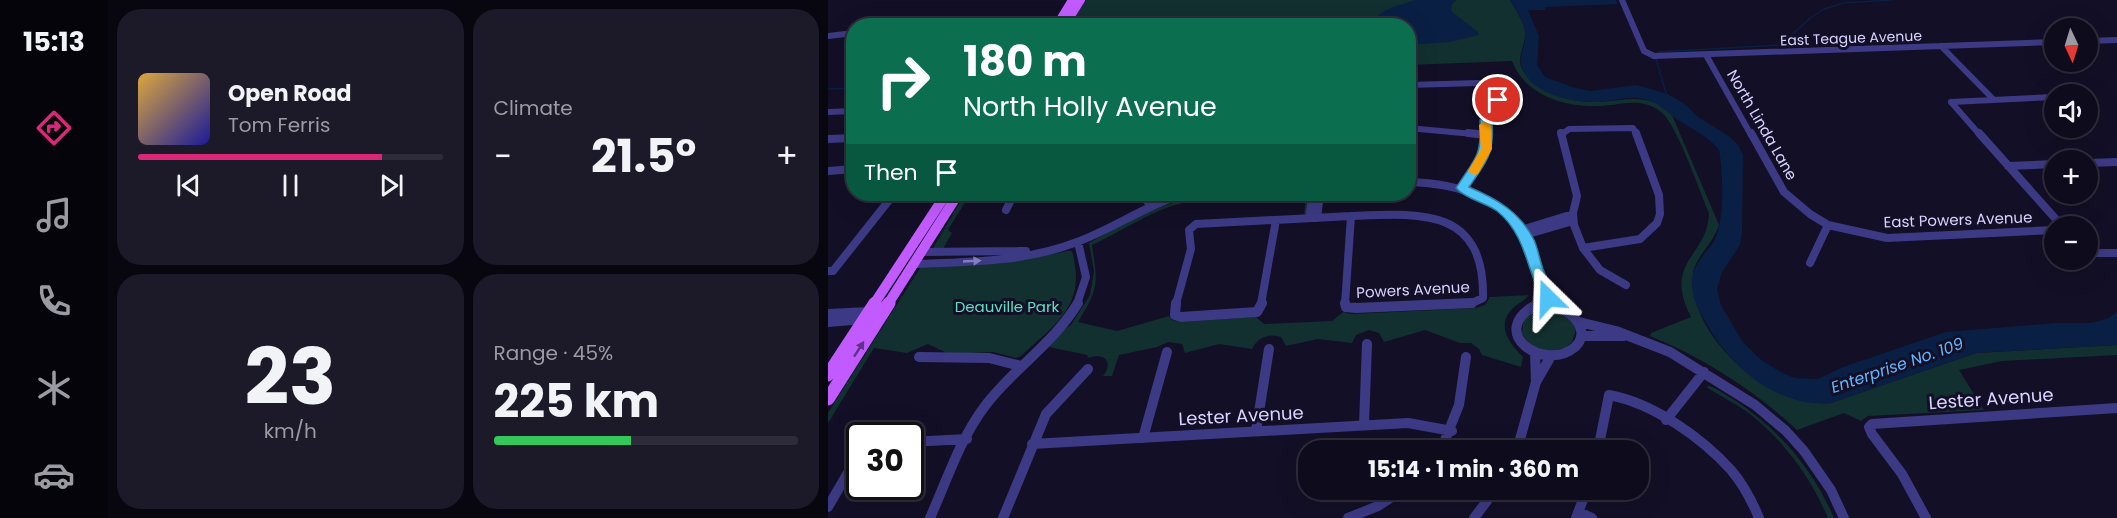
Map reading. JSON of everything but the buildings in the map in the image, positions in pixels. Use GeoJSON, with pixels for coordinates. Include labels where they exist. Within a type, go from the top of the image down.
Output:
{"type":"FeatureCollection","features":[{"type":"Feature","properties":{"kind":"main road"},"geometry":{"type":"LineString","coordinates":[[1060,18],[1072,0]]}},
{"type":"Feature","properties":{"kind":"main road"},"geometry":{"type":"LineString","coordinates":[[1069,18],[1081,0]]}},
{"type":"Feature","properties":{"kind":"main road"},"geometry":{"type":"LineString","coordinates":[[828,375],[942,201]]}},
{"type":"Feature","properties":{"kind":"main road"},"geometry":{"type":"LineString","coordinates":[[914,264],[911,257],[937,218],[943,201]]}},
{"type":"Feature","properties":{"kind":"main road"},"geometry":{"type":"LineString","coordinates":[[828,399],[954,201]]}},
{"type":"Feature","properties":{"kind":"street","name":"East Teague Avenue"},"geometry":{"type":"LineString","coordinates":[[1622,0],[1644,51],[1649,55],[1707,55],[2044,42]]}},
{"type":"Feature","properties":{"kind":"street"},"geometry":{"type":"LineString","coordinates":[[828,36],[846,34]]}},
{"type":"Feature","properties":{"kind":"street"},"geometry":{"type":"LineString","coordinates":[[2098,41],[2117,40]]}},
{"type":"Feature","properties":{"kind":"street"},"geometry":{"type":"LineString","coordinates":[[1941,46],[1993,99]]}},
{"type":"Feature","properties":{"kind":"street","name":"North Linda Lane"},"geometry":{"type":"LineString","coordinates":[[1707,55],[1784,192],[1810,214],[1828,225]]}},
{"type":"Feature","properties":{"kind":"street"},"geometry":{"type":"LineString","coordinates":[[1416,85],[1479,83],[1500,101],[1486,120],[1485,154],[1462,188]]}},
{"type":"Feature","properties":{"kind":"street"},"geometry":{"type":"LineString","coordinates":[[2044,97],[1951,102],[2053,216]]}},
{"type":"Feature","properties":{"kind":"street"},"geometry":{"type":"LineString","coordinates":[[828,112],[846,111]]}},
{"type":"Feature","properties":{"kind":"street"},"geometry":{"type":"LineString","coordinates":[[1583,248],[1640,238],[1648,234],[1659,221],[1660,199],[1633,128],[1563,130],[1561,133],[1577,196],[1573,218],[1583,248],[1600,270],[1626,285]]}},
{"type":"Feature","properties":{"kind":"street"},"geometry":{"type":"LineString","coordinates":[[1416,129],[1486,135]]}},
{"type":"Feature","properties":{"kind":"street"},"geometry":{"type":"LineString","coordinates":[[828,142],[846,141]]}},
{"type":"Feature","properties":{"kind":"street"},"geometry":{"type":"LineString","coordinates":[[2098,163],[2117,162]]}},
{"type":"Feature","properties":{"kind":"street"},"geometry":{"type":"LineString","coordinates":[[2008,166],[2044,164]]}},
{"type":"Feature","properties":{"kind":"street"},"geometry":{"type":"LineString","coordinates":[[828,171],[846,170]]}},
{"type":"Feature","properties":{"kind":"street"},"geometry":{"type":"LineString","coordinates":[[1416,182],[1462,188],[1502,208],[1523,232],[1539,279],[1554,304]]}},
{"type":"Feature","properties":{"kind":"street"},"geometry":{"type":"LineString","coordinates":[[830,271],[888,201]]}},
{"type":"Feature","properties":{"kind":"street"},"geometry":{"type":"LineString","coordinates":[[1006,210],[1010,201]]}},
{"type":"Feature","properties":{"kind":"street"},"geometry":{"type":"LineString","coordinates":[[1152,201],[1156,203]]}},
{"type":"Feature","properties":{"kind":"street"},"geometry":{"type":"LineString","coordinates":[[914,264],[982,261],[1078,242],[1163,201]]}},
{"type":"Feature","properties":{"kind":"street"},"geometry":{"type":"LineString","coordinates":[[1313,201],[1313,218]]}},
{"type":"Feature","properties":{"kind":"street"},"geometry":{"type":"LineString","coordinates":[[1313,218],[1318,201]]}},
{"type":"Feature","properties":{"kind":"street","name":"Powers Avenue"},"geometry":{"type":"LineString","coordinates":[[1401,214],[1431,217],[1453,225],[1470,239],[1477,250],[1481,262],[1483,294],[1481,300],[1472,303],[1346,307],[1344,300],[1351,216],[1401,214]]}},
{"type":"Feature","properties":{"kind":"street"},"geometry":{"type":"LineString","coordinates":[[1276,220],[1261,306],[1257,312],[1175,315],[1174,310],[1191,249],[1189,230],[1191,227],[1203,223],[1351,216]]}},
{"type":"Feature","properties":{"kind":"street"},"geometry":{"type":"LineString","coordinates":[[1523,232],[1573,218]]}},
{"type":"Feature","properties":{"kind":"street"},"geometry":{"type":"LineString","coordinates":[[1809,263],[1828,225]]}},
{"type":"Feature","properties":{"kind":"street","name":"East Powers Avenue"},"geometry":{"type":"LineString","coordinates":[[1828,225],[1887,238],[2044,231]]}},
{"type":"Feature","properties":{"kind":"street"},"geometry":{"type":"LineString","coordinates":[[930,518],[985,406],[1021,366],[1064,324],[1078,304],[1086,274],[1078,242]]}},
{"type":"Feature","properties":{"kind":"street"},"geometry":{"type":"LineString","coordinates":[[921,252],[1038,251]]}},
{"type":"Feature","properties":{"kind":"street"},"geometry":{"type":"LineString","coordinates":[[2098,253],[2117,253]]}},
{"type":"Feature","properties":{"kind":"street"},"geometry":{"type":"LineString","coordinates":[[1536,305],[1539,279]]}},
{"type":"Feature","properties":{"kind":"street"},"geometry":{"type":"LineString","coordinates":[[1554,304],[1572,313],[1579,322],[1581,336],[1570,350],[1551,356],[1535,353],[1524,346],[1515,331],[1519,316],[1536,305],[1554,304]]}},
{"type":"Feature","properties":{"kind":"street"},"geometry":{"type":"LineString","coordinates":[[828,314],[867,316]]}},
{"type":"Feature","properties":{"kind":"street"},"geometry":{"type":"LineString","coordinates":[[828,321],[867,316]]}},
{"type":"Feature","properties":{"kind":"street"},"geometry":{"type":"LineString","coordinates":[[1579,322],[1616,331],[1670,352],[1755,405],[1791,436],[1822,475],[1844,518]]}},
{"type":"Feature","properties":{"kind":"street"},"geometry":{"type":"LineString","coordinates":[[1581,336],[1624,336]]}},
{"type":"Feature","properties":{"kind":"street"},"geometry":{"type":"LineString","coordinates":[[1364,425],[1367,344]]}},
{"type":"Feature","properties":{"kind":"street"},"geometry":{"type":"LineString","coordinates":[[1256,431],[1269,349]]}},
{"type":"Feature","properties":{"kind":"street"},"geometry":{"type":"LineString","coordinates":[[1143,438],[1167,352]]}},
{"type":"Feature","properties":{"kind":"street"},"geometry":{"type":"LineString","coordinates":[[1535,353],[1536,382]]}},
{"type":"Feature","properties":{"kind":"street"},"geometry":{"type":"LineString","coordinates":[[1520,440],[1536,382],[1551,356]]}},
{"type":"Feature","properties":{"kind":"street"},"geometry":{"type":"LineString","coordinates":[[919,357],[936,360],[989,358],[1021,366]]}},
{"type":"Feature","properties":{"kind":"street"},"geometry":{"type":"LineString","coordinates":[[1447,440],[1452,431],[1464,389],[1466,357]]}},
{"type":"Feature","properties":{"kind":"street"},"geometry":{"type":"LineString","coordinates":[[1003,518],[1032,444],[1050,409],[1088,369]]}},
{"type":"Feature","properties":{"kind":"street"},"geometry":{"type":"LineString","coordinates":[[1666,420],[1704,372]]}},
{"type":"Feature","properties":{"kind":"street"},"geometry":{"type":"LineString","coordinates":[[1600,440],[1609,395],[1628,398],[1703,445],[1730,469],[1751,500],[1759,518]]}},
{"type":"Feature","properties":{"kind":"street","name":"Lester Avenue"},"geometry":{"type":"LineString","coordinates":[[1926,518],[1902,474],[1869,427],[1876,423],[2117,408]]}},
{"type":"Feature","properties":{"kind":"street","name":"Lester Avenue"},"geometry":{"type":"LineString","coordinates":[[1032,444],[1364,425],[1422,424],[1452,431]]}},
{"type":"Feature","properties":{"kind":"street"},"geometry":{"type":"LineString","coordinates":[[924,441],[967,439]]}},
{"type":"Feature","properties":{"kind":"street"},"geometry":{"type":"LineString","coordinates":[[828,507],[846,476]]}},
{"type":"Feature","properties":{"kind":"street"},"geometry":{"type":"LineString","coordinates":[[1348,518],[1387,500]]}},
{"type":"Feature","properties":{"kind":"street"},"geometry":{"type":"LineString","coordinates":[[1474,518],[1488,500]]}},
{"type":"Feature","properties":{"kind":"street"},"geometry":{"type":"LineString","coordinates":[[1583,500],[1577,515],[1592,518]]}},
{"type":"Feature","properties":{"kind":"green space"},"geometry":{"type":"Polygon","coordinates":[[[1086,0],[1510,0],[1525,29],[1520,65],[1536,84],[1556,95],[1577,101],[1647,100],[1656,103],[1672,115],[1719,225],[1694,267],[1695,297],[1703,321],[1718,343],[1737,364],[1759,381],[1783,394],[1807,401],[1831,403],[1976,353],[2117,345],[2117,355],[2002,361],[1959,370],[1984,410],[1868,416],[1861,421],[1844,413],[1797,430],[1764,402],[1728,377],[1690,354],[1650,336],[1651,333],[1691,317],[1683,298],[1681,283],[1689,260],[1707,228],[1709,213],[1688,160],[1668,120],[1662,113],[1647,104],[1583,106],[1558,101],[1535,90],[1518,72],[1512,61],[1416,65],[1416,18],[1075,18],[1086,0]]]}},
{"type":"Feature","properties":{"kind":"green space"},"geometry":{"type":"Polygon","coordinates":[[[961,201],[966,201],[948,230],[952,233],[943,249],[933,248],[961,201]]]}},
{"type":"Feature","properties":{"kind":"green space","name":"Deauville Park"},"geometry":{"type":"Polygon","coordinates":[[[1192,201],[1151,214],[1092,245],[1096,277],[1095,285],[1090,301],[1078,322],[1117,331],[1169,316],[1172,320],[1180,322],[1256,317],[1264,324],[1332,321],[1343,312],[1351,314],[1476,308],[1485,305],[1490,297],[1529,295],[1514,307],[1505,320],[1506,334],[1523,357],[1521,367],[1482,355],[1479,349],[1471,343],[1460,343],[1425,330],[1384,342],[1379,333],[1369,330],[1356,335],[1352,343],[1318,339],[1286,346],[1281,337],[1268,336],[1257,342],[1252,349],[1219,344],[1185,353],[1182,344],[1168,342],[1157,347],[1119,355],[1112,376],[1103,376],[1108,363],[1103,357],[1088,358],[1087,355],[1049,347],[1063,330],[1071,325],[1090,295],[1094,271],[1089,243],[1140,216],[1172,203],[1192,201]]]}},
{"type":"Feature","properties":{"kind":"green space"},"geometry":{"type":"Polygon","coordinates":[[[1305,201],[1308,201],[1307,212],[1304,215],[1305,201]]]}},
{"type":"Feature","properties":{"kind":"green space","name":"Deauville Park"},"geometry":{"type":"Polygon","coordinates":[[[1072,251],[1076,270],[1072,299],[1057,323],[1021,356],[1016,358],[993,352],[949,354],[928,344],[907,353],[874,348],[828,423],[828,413],[920,268],[1033,258],[1072,251]]]}},
{"type":"Feature","properties":{"kind":"green space"},"geometry":{"type":"Polygon","coordinates":[[[1549,308],[1570,317],[1576,330],[1572,342],[1559,350],[1538,348],[1532,345],[1522,333],[1524,318],[1537,309],[1549,308]]]}},
{"type":"Feature","properties":{"kind":"green space"},"geometry":{"type":"Polygon","coordinates":[[[1709,386],[1749,410],[1779,436],[1805,466],[1834,518],[1828,518],[1805,475],[1774,436],[1745,410],[1706,387],[1709,386]]]}},
{"type":"Feature","properties":{"kind":"water"},"geometry":{"type":"Polygon","coordinates":[[[1414,0],[1457,0],[1452,4],[1451,11],[1479,35],[1450,42],[1416,44],[1416,18],[1376,18],[1390,8],[1414,0]]]}},
{"type":"Feature","properties":{"kind":"water","name":"Enterprise No. 109"},"geometry":{"type":"Polygon","coordinates":[[[1510,0],[1616,0],[1618,4],[1545,7],[1545,10],[1528,10],[1539,36],[1537,65],[1545,77],[1590,91],[1636,85],[1668,94],[1738,145],[1743,155],[1742,234],[1740,245],[1722,272],[1717,289],[1721,305],[1742,341],[1761,360],[1784,374],[1795,378],[1818,379],[1843,367],[1946,332],[2057,323],[2091,323],[2109,318],[2117,312],[2117,345],[1976,353],[1831,403],[1811,403],[1773,391],[1740,367],[1726,352],[1704,319],[1694,296],[1693,274],[1700,259],[1714,241],[1720,222],[1722,183],[1719,150],[1705,137],[1651,101],[1634,98],[1598,102],[1580,101],[1550,94],[1533,84],[1521,65],[1525,29],[1510,0]]]}},
{"type":"Feature","properties":{"kind":"waterway"},"geometry":{"type":"LineString","coordinates":[[1658,52],[1781,45],[1809,19],[1824,9],[1843,3],[1891,0]]}},
{"type":"Feature","properties":{"kind":"waterway"},"geometry":{"type":"LineString","coordinates":[[1656,59],[1666,93],[1664,96]]}},
{"type":"Feature","properties":{"kind":"waterway"},"geometry":{"type":"LineString","coordinates":[[828,89],[846,88]]}},
{"type":"Feature","properties":{"kind":"slow traffic"},"geometry":{"type":"LineString","coordinates":[[1474,171],[1487,149],[1485,125]]}},
{"type":"Feature","properties":{"kind":"route"},"geometry":{"type":"LineString","coordinates":[[1498,100],[1500,104],[1486,120],[1485,154],[1462,188],[1502,208],[1516,223],[1528,241],[1539,279],[1545,286],[1548,298]]}}]}
